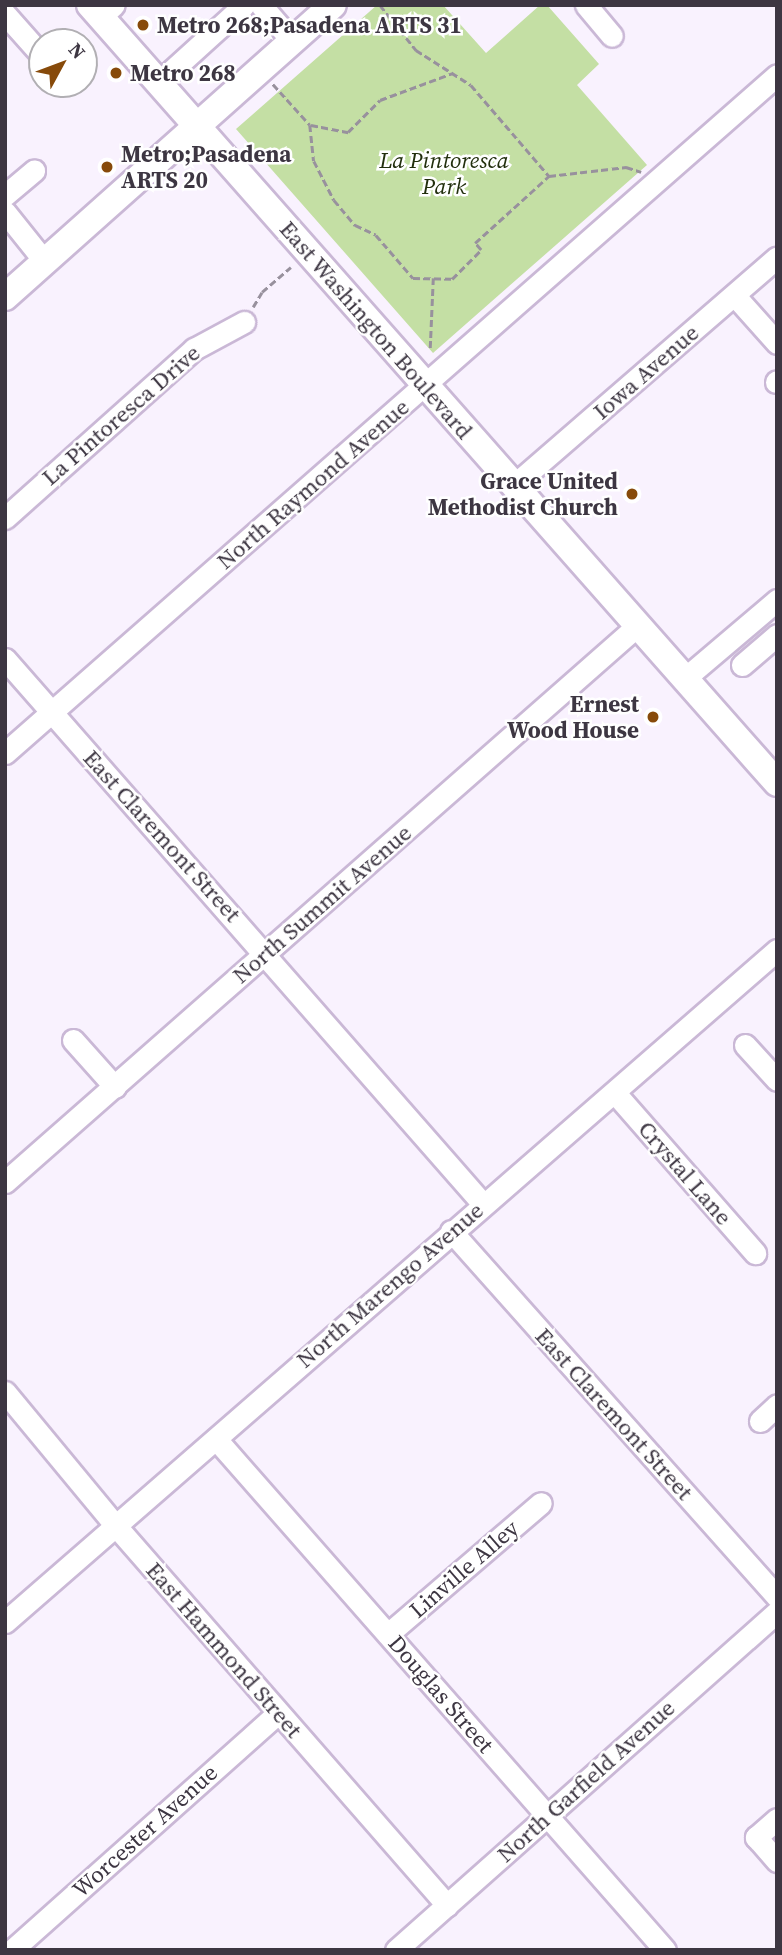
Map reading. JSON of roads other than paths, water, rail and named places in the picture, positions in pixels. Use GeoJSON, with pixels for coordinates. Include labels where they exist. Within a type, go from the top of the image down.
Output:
{"type":"FeatureCollection","features":[{"type":"Feature","properties":{"kind":"main road"},"geometry":{"type":"LineString","coordinates":[[5,297],[198,128],[333,5]]}},
{"type":"Feature","properties":{"kind":"main road","name":"East Washington Boulevard"},"geometry":{"type":"LineString","coordinates":[[101,9],[158,83],[427,385],[684,680],[774,774]]}},
{"type":"Feature","properties":{"kind":"street"},"geometry":{"type":"LineString","coordinates":[[158,83],[244,5]]}},
{"type":"Feature","properties":{"kind":"street"},"geometry":{"type":"LineString","coordinates":[[261,5],[293,41]]}},
{"type":"Feature","properties":{"kind":"street"},"geometry":{"type":"LineString","coordinates":[[586,5],[612,36]]}},
{"type":"Feature","properties":{"kind":"street"},"geometry":{"type":"LineString","coordinates":[[5,14],[28,40]]}},
{"type":"Feature","properties":{"kind":"street","name":"North Raymond Avenue"},"geometry":{"type":"LineString","coordinates":[[5,753],[663,178],[777,75]]}},
{"type":"Feature","properties":{"kind":"street"},"geometry":{"type":"LineString","coordinates":[[5,195],[34,172]]}},
{"type":"Feature","properties":{"kind":"street"},"geometry":{"type":"LineString","coordinates":[[5,212],[45,262]]}},
{"type":"Feature","properties":{"kind":"street","name":"Iowa Avenue"},"geometry":{"type":"LineString","coordinates":[[513,486],[777,257]]}},
{"type":"Feature","properties":{"kind":"street"},"geometry":{"type":"LineString","coordinates":[[735,296],[777,343]]}},
{"type":"Feature","properties":{"kind":"street","name":"La Pintoresca Drive"},"geometry":{"type":"LineString","coordinates":[[5,518],[194,349],[244,322]]}},
{"type":"Feature","properties":{"kind":"street"},"geometry":{"type":"LineString","coordinates":[[684,680],[777,600]]}},
{"type":"Feature","properties":{"kind":"street"},"geometry":{"type":"LineString","coordinates":[[742,666],[777,633],[761,614]]}},
{"type":"Feature","properties":{"kind":"street","name":"North Summit Avenue"},"geometry":{"type":"LineString","coordinates":[[5,1182],[638,626]]}},
{"type":"Feature","properties":{"kind":"street","name":"East Claremont Street"},"geometry":{"type":"LineString","coordinates":[[5,659],[266,953],[482,1203]]}},
{"type":"Feature","properties":{"kind":"street","name":"North Marengo Avenue"},"geometry":{"type":"LineString","coordinates":[[5,1622],[482,1203],[614,1093],[777,950]]}},
{"type":"Feature","properties":{"kind":"street"},"geometry":{"type":"LineString","coordinates":[[73,1040],[115,1087]]}},
{"type":"Feature","properties":{"kind":"street"},"geometry":{"type":"LineString","coordinates":[[745,1045],[777,1080]]}},
{"type":"Feature","properties":{"kind":"street","name":"Crystal Lane"},"geometry":{"type":"LineString","coordinates":[[614,1093],[755,1253]]}},
{"type":"Feature","properties":{"kind":"street","name":"East Claremont Street"},"geometry":{"type":"LineString","coordinates":[[451,1231],[777,1597]]}},
{"type":"Feature","properties":{"kind":"street","name":"East Hammond Street"},"geometry":{"type":"LineString","coordinates":[[5,1392],[115,1525],[447,1905]]}},
{"type":"Feature","properties":{"kind":"street"},"geometry":{"type":"LineString","coordinates":[[760,1421],[777,1405]]}},
{"type":"Feature","properties":{"kind":"street","name":"Douglas Street"},"geometry":{"type":"LineString","coordinates":[[216,1439],[666,1950]]}},
{"type":"Feature","properties":{"kind":"street","name":"Linville Alley"},"geometry":{"type":"LineString","coordinates":[[388,1634],[541,1503]]}},
{"type":"Feature","properties":{"kind":"street","name":"North Garfield Avenue"},"geometry":{"type":"LineString","coordinates":[[396,1950],[777,1612]]}},
{"type":"Feature","properties":{"kind":"street","name":"Worcester Avenue"},"geometry":{"type":"LineString","coordinates":[[12,1950],[278,1713]]}},
{"type":"Feature","properties":{"kind":"street"},"geometry":{"type":"LineString","coordinates":[[777,1819],[756,1837],[777,1861]]}},
{"type":"Feature","properties":{"kind":"place","name":"Metro 268;Pasadena ARTS 31"},"geometry":{"type":"Point","coordinates":[143,25]}},
{"type":"Feature","properties":{"kind":"place","name":"Metro 268"},"geometry":{"type":"Point","coordinates":[116,73]}},
{"type":"Feature","properties":{"kind":"place","name":"Metro;Pasadena ARTS 20"},"geometry":{"type":"Point","coordinates":[107,167]}},
{"type":"Feature","properties":{"kind":"place","name":"Grace United Methodist Church"},"geometry":{"type":"Point","coordinates":[632,494]}},
{"type":"Feature","properties":{"kind":"place","name":"Ernest Wood House"},"geometry":{"type":"Point","coordinates":[653,717]}},
{"type":"Feature","properties":{"kind":"park label","name":"La Pintoresca Park"},"geometry":{"type":"Point","coordinates":[444,173]}}]}
